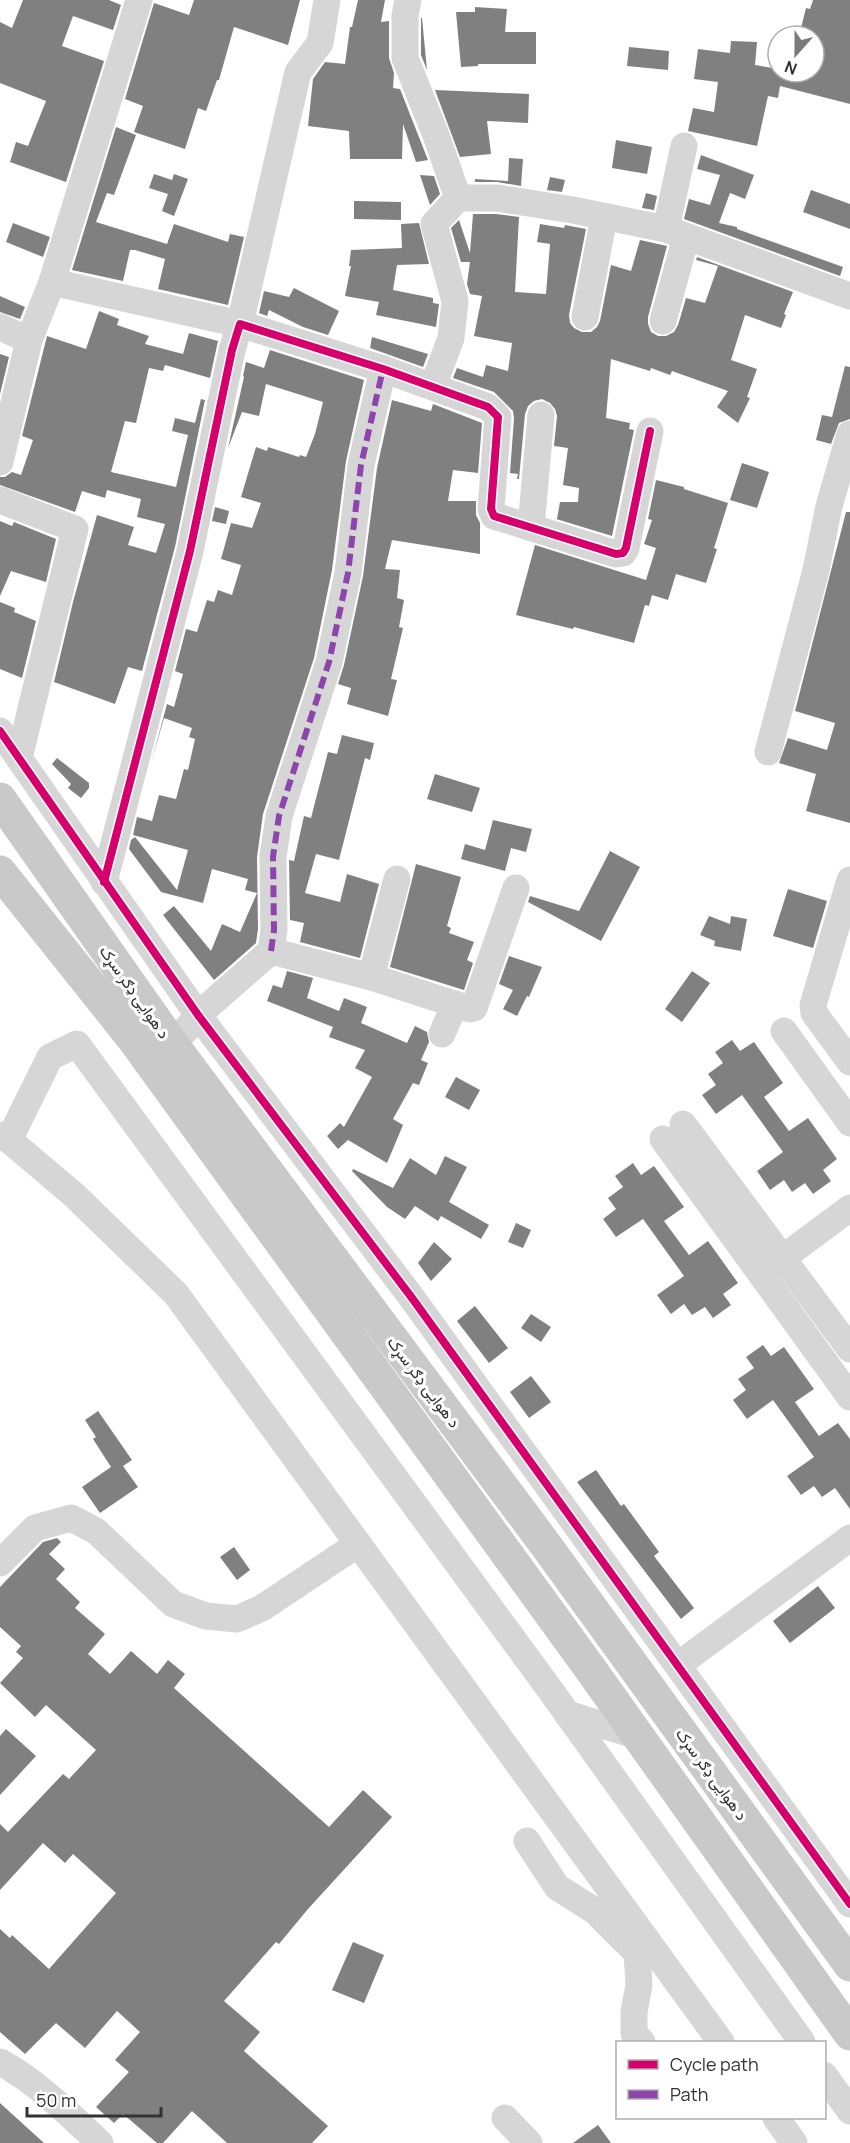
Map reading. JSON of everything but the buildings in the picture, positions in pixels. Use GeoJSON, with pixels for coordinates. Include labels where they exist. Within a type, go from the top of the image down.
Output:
{"type":"FeatureCollection","features":[{"type":"Feature","properties":{"kind":"main road","name":"د هوایی ډګر سړک"},"geometry":{"type":"LineString","coordinates":[[0,798],[173,1046],[545,1544],[850,1965]]}},
{"type":"Feature","properties":{"kind":"main road","name":"د هوایی ډګر سړک"},"geometry":{"type":"LineString","coordinates":[[0,872],[134,1040],[848,2027]]}},
{"type":"Feature","properties":{"kind":"street"},"geometry":{"type":"LineString","coordinates":[[0,462],[29,340],[52,282],[140,0]]}},
{"type":"Feature","properties":{"kind":"street"},"geometry":{"type":"LineString","coordinates":[[104,882],[190,551],[232,350],[298,72],[320,43],[327,0]]}},
{"type":"Feature","properties":{"kind":"street"},"geometry":{"type":"LineString","coordinates":[[408,0],[405,16],[405,58],[458,198]]}},
{"type":"Feature","properties":{"kind":"street"},"geometry":{"type":"LineString","coordinates":[[663,321],[676,233],[684,146]]}},
{"type":"Feature","properties":{"kind":"street"},"geometry":{"type":"LineString","coordinates":[[433,387],[451,338],[455,301],[435,224],[458,198],[497,198],[604,217],[676,233],[850,296]]}},
{"type":"Feature","properties":{"kind":"street"},"geometry":{"type":"LineString","coordinates":[[585,317],[604,217]]}},
{"type":"Feature","properties":{"kind":"street"},"geometry":{"type":"LineString","coordinates":[[52,282],[240,324],[482,403],[498,417],[491,509],[494,516],[616,554],[623,552],[626,548],[650,431]]}},
{"type":"Feature","properties":{"kind":"street"},"geometry":{"type":"LineString","coordinates":[[0,327],[29,340]]}},
{"type":"Feature","properties":{"kind":"street"},"geometry":{"type":"LineString","coordinates":[[173,1046],[198,1015],[271,951],[274,930],[273,857],[279,816],[329,662],[348,573],[362,465],[383,369]]}},
{"type":"Feature","properties":{"kind":"street"},"geometry":{"type":"LineString","coordinates":[[531,527],[541,416]]}},
{"type":"Feature","properties":{"kind":"street"},"geometry":{"type":"LineString","coordinates":[[768,752],[816,570],[829,507],[850,434]]}},
{"type":"Feature","properties":{"kind":"street"},"geometry":{"type":"LineString","coordinates":[[0,500],[75,529],[19,758]]}},
{"type":"Feature","properties":{"kind":"street"},"geometry":{"type":"LineString","coordinates":[[0,731],[198,1015],[412,1298],[850,1904]]}},
{"type":"Feature","properties":{"kind":"street"},"geometry":{"type":"LineString","coordinates":[[371,977],[397,879]]}},
{"type":"Feature","properties":{"kind":"street"},"geometry":{"type":"LineString","coordinates":[[850,880],[813,1005],[814,1013],[850,1062]]}},
{"type":"Feature","properties":{"kind":"street"},"geometry":{"type":"LineString","coordinates":[[271,951],[371,977],[470,1009],[474,1008],[516,888]]}},
{"type":"Feature","properties":{"kind":"street"},"geometry":{"type":"LineString","coordinates":[[442,1034],[455,1004]]}},
{"type":"Feature","properties":{"kind":"street"},"geometry":{"type":"LineString","coordinates":[[784,1031],[850,1123]]}},
{"type":"Feature","properties":{"kind":"street"},"geometry":{"type":"LineString","coordinates":[[720,2041],[176,1294],[74,1195],[5,1138],[50,1057],[77,1044],[316,1367],[801,2041]]}},
{"type":"Feature","properties":{"kind":"street"},"geometry":{"type":"LineString","coordinates":[[850,1349],[783,1258],[673,1132],[761,1274],[850,1397]]}},
{"type":"Feature","properties":{"kind":"street"},"geometry":{"type":"LineString","coordinates":[[761,1274],[850,1209]]}},
{"type":"Feature","properties":{"kind":"street"},"geometry":{"type":"LineString","coordinates":[[0,1563],[35,1528],[71,1518],[96,1531],[173,1604],[206,1616],[237,1619],[262,1608],[358,1544]]}},
{"type":"Feature","properties":{"kind":"street"},"geometry":{"type":"LineString","coordinates":[[545,1544],[575,1523]]}},
{"type":"Feature","properties":{"kind":"street"},"geometry":{"type":"LineString","coordinates":[[678,1665],[850,1538]]}},
{"type":"Feature","properties":{"kind":"street"},"geometry":{"type":"LineString","coordinates":[[567,1714],[638,1736]]}},
{"type":"Feature","properties":{"kind":"street"},"geometry":{"type":"LineString","coordinates":[[527,1841],[556,1887],[596,1911],[636,1953],[639,1985],[634,2012],[634,2033],[640,2041]]}},
{"type":"Feature","properties":{"kind":"street"},"geometry":{"type":"LineString","coordinates":[[797,1892],[826,1870]]}},
{"type":"Feature","properties":{"kind":"street"},"geometry":{"type":"LineString","coordinates":[[0,2062],[15,2070],[68,2113],[100,2143]]}},
{"type":"Feature","properties":{"kind":"street"},"geometry":{"type":"LineString","coordinates":[[826,2076],[850,2111]]}},
{"type":"Feature","properties":{"kind":"street"},"geometry":{"type":"LineString","coordinates":[[505,2118],[529,2143]]}},
{"type":"Feature","properties":{"kind":"street"},"geometry":{"type":"LineString","coordinates":[[777,2119],[794,2143]]}},
{"type":"Feature","properties":{"kind":"marked path"},"geometry":{"type":"LineString","coordinates":[[271,951],[274,930],[273,857],[279,816],[329,662],[348,573],[361,465],[383,369]]}},
{"type":"Feature","properties":{"kind":"cycle path"},"geometry":{"type":"LineString","coordinates":[[104,882],[190,551],[232,350],[240,324],[383,369],[488,407],[498,417],[491,509],[494,516],[616,554],[623,553],[626,548],[650,431]]}},
{"type":"Feature","properties":{"kind":"cycle path"},"geometry":{"type":"LineString","coordinates":[[0,731],[198,1015],[412,1298],[850,1904]]}}]}
